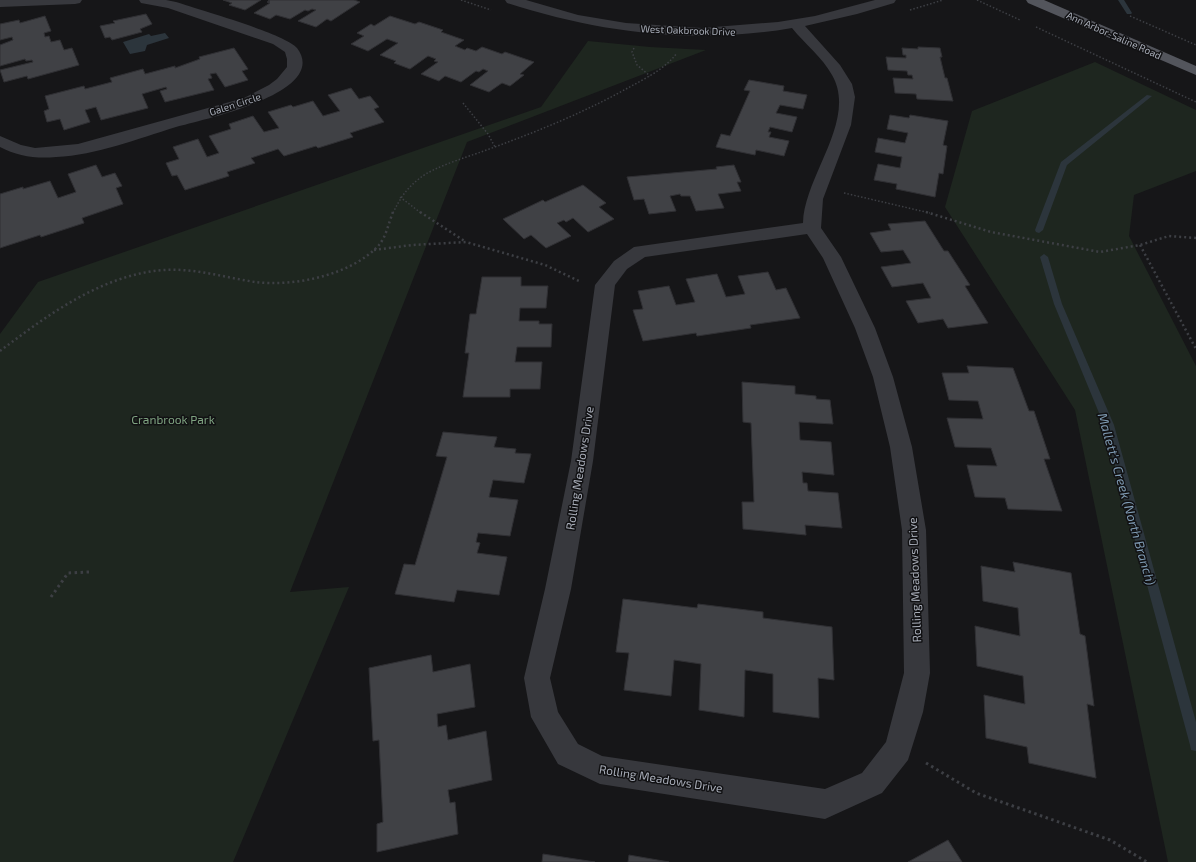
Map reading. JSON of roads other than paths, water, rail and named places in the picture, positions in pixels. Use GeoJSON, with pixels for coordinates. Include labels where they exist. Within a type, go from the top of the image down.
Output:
{"type":"FeatureCollection","features":[{"type":"Feature","properties":{"kind":"main road","name":"Ann Arbor-Saline Road"},"geometry":{"type":"LineString","coordinates":[[1033,0],[1196,71]]}},
{"type":"Feature","properties":{"kind":"street"},"geometry":{"type":"LineString","coordinates":[[0,3],[75,0]]}},
{"type":"Feature","properties":{"kind":"street","name":"Galen Circle"},"geometry":{"type":"LineString","coordinates":[[0,141],[6,146],[21,151],[44,153],[90,147],[249,101],[268,93],[286,79],[293,71],[295,59],[291,50],[278,42],[153,0]]}},
{"type":"Feature","properties":{"kind":"street","name":"West Oakbrook Drive"},"geometry":{"type":"LineString","coordinates":[[512,0],[588,21],[636,28],[724,32],[797,25],[889,0]]}},
{"type":"Feature","properties":{"kind":"street"},"geometry":{"type":"LineString","coordinates":[[797,25],[829,60],[844,85],[847,97],[846,114],[843,126],[818,188],[812,210],[812,228]]}},
{"type":"Feature","properties":{"kind":"street","name":"Rolling Meadows Drive"},"geometry":{"type":"LineString","coordinates":[[812,228],[832,257],[865,328],[883,378],[901,447],[914,538],[916,673],[909,712],[898,750],[872,783],[825,804],[600,770],[568,754],[544,717],[537,678],[558,589],[582,461],[605,285],[616,268],[629,256],[641,251],[812,228]]}},
{"type":"Feature","properties":{"kind":"waterway","name":"Mallett's Creek (North Branch)"},"geometry":{"type":"LineString","coordinates":[[1121,0],[1129,13]]}},
{"type":"Feature","properties":{"kind":"waterway","name":"Mallett's Creek (North Branch)"},"geometry":{"type":"LineString","coordinates":[[1039,230],[1064,164],[1107,128],[1149,96]]}},
{"type":"Feature","properties":{"kind":"waterway","name":"Mallett's Creek (North Branch)"},"geometry":{"type":"LineString","coordinates":[[1044,257],[1058,304],[1109,425],[1196,745]]}},
{"type":"Feature","properties":{"kind":"park label","name":"Cranbrook Park"},"geometry":{"type":"Point","coordinates":[173,419]}}]}
